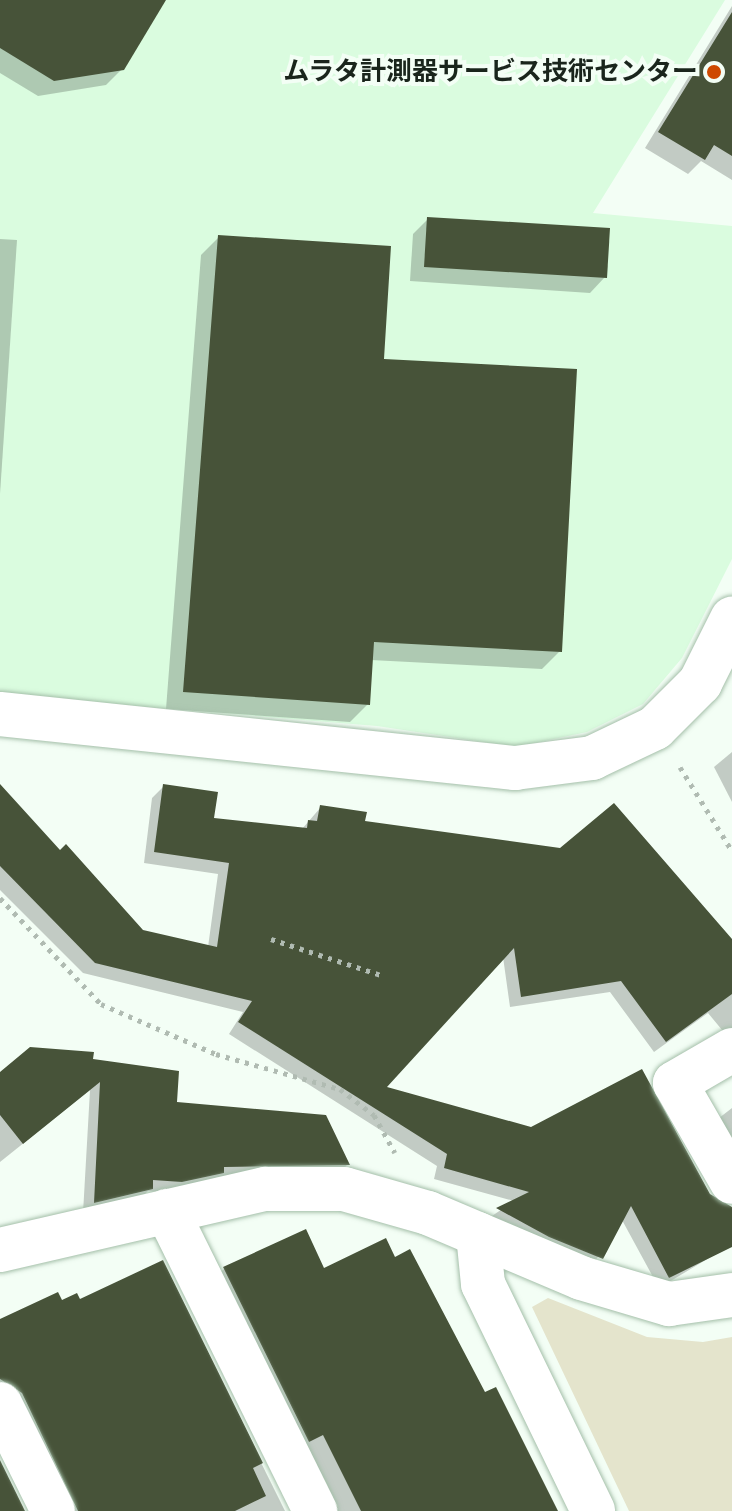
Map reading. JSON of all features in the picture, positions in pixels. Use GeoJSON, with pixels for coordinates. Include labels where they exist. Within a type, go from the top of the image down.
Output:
{"type":"FeatureCollection","features":[{"type":"Feature","properties":{"kind":"street"},"geometry":{"type":"LineString","coordinates":[[0,714],[515,768],[592,758],[655,728],[700,683],[732,619]]}},
{"type":"Feature","properties":{"kind":"street"},"geometry":{"type":"LineString","coordinates":[[732,1050],[675,1083],[732,1182]]}},
{"type":"Feature","properties":{"kind":"street"},"geometry":{"type":"LineString","coordinates":[[0,1250],[265,1189],[344,1189],[428,1213],[581,1278],[669,1304],[732,1295]]}},
{"type":"Feature","properties":{"kind":"street"},"geometry":{"type":"LineString","coordinates":[[167,1211],[315,1511]]}},
{"type":"Feature","properties":{"kind":"street"},"geometry":{"type":"LineString","coordinates":[[478,1234],[483,1284],[593,1511]]}},
{"type":"Feature","properties":{"kind":"street"},"geometry":{"type":"LineString","coordinates":[[0,1404],[53,1511]]}},
{"type":"Feature","properties":{"kind":"path"},"geometry":{"type":"LineString","coordinates":[[655,728],[732,851]]}},
{"type":"Feature","properties":{"kind":"path"},"geometry":{"type":"LineString","coordinates":[[0,898],[101,1004],[216,1054],[340,1089],[374,1115]]}},
{"type":"Feature","properties":{"kind":"path"},"geometry":{"type":"LineString","coordinates":[[271,939],[381,975]]}},
{"type":"Feature","properties":{"kind":"shaded area"},"geometry":{"type":"Polygon","coordinates":[[[0,0],[725,0],[593,213],[732,226],[732,559],[682,658],[643,704],[587,732],[516,747],[377,726],[0,695],[0,0]]]}},
{"type":"Feature","properties":{"kind":"shaded area"},"geometry":{"type":"Polygon","coordinates":[[[548,1298],[647,1337],[703,1342],[732,1337],[732,1511],[629,1511],[532,1307],[548,1298]]]}},
{"type":"Feature","properties":{"kind":"building"},"geometry":{"type":"Polygon","coordinates":[[[0,0],[166,0],[124,70],[54,81],[0,48],[0,0]]]}},
{"type":"Feature","properties":{"kind":"building","name":"ムラタ計測器サービス技術センター"},"geometry":{"type":"Polygon","coordinates":[[[732,12],[732,156],[714,145],[705,160],[658,132],[732,12]]]}},
{"type":"Feature","properties":{"kind":"building"},"geometry":{"type":"Polygon","coordinates":[[[427,217],[610,228],[607,278],[424,267],[427,217]]]}},
{"type":"Feature","properties":{"kind":"building"},"geometry":{"type":"Polygon","coordinates":[[[218,235],[391,246],[384,359],[577,369],[562,652],[374,642],[370,705],[183,692],[218,235]]]}},
{"type":"Feature","properties":{"kind":"building"},"geometry":{"type":"Polygon","coordinates":[[[0,784],[60,850],[66,844],[143,930],[217,947],[229,863],[154,852],[163,784],[218,792],[214,818],[307,828],[308,820],[317,821],[320,805],[367,812],[365,821],[560,848],[614,803],[732,939],[732,994],[666,1042],[621,981],[521,997],[514,948],[387,1087],[531,1127],[642,1069],[710,1194],[732,1207],[732,1247],[669,1278],[631,1206],[603,1259],[549,1237],[496,1208],[529,1192],[444,1168],[447,1154],[238,1022],[252,1001],[95,963],[0,866],[0,784]]]}},
{"type":"Feature","properties":{"kind":"building"},"geometry":{"type":"Polygon","coordinates":[[[30,1047],[94,1052],[93,1059],[179,1071],[177,1102],[326,1115],[350,1165],[224,1167],[224,1173],[182,1182],[153,1180],[153,1189],[94,1203],[100,1082],[23,1144],[0,1115],[0,1072],[30,1047]]]}},
{"type":"Feature","properties":{"kind":"building"},"geometry":{"type":"Polygon","coordinates":[[[306,1229],[324,1268],[386,1238],[395,1257],[410,1249],[485,1392],[496,1387],[558,1511],[361,1511],[323,1435],[309,1442],[223,1267],[306,1229]]]}},
{"type":"Feature","properties":{"kind":"building"},"geometry":{"type":"Polygon","coordinates":[[[163,1260],[263,1463],[253,1468],[266,1496],[235,1511],[78,1511],[22,1393],[0,1379],[0,1319],[58,1292],[62,1300],[77,1293],[80,1299],[163,1260]]]}},
{"type":"Feature","properties":{"kind":"building"},"geometry":{"type":"Polygon","coordinates":[[[0,1460],[25,1511],[0,1511],[0,1460]]]}},
{"type":"Feature","properties":{"kind":"place","name":"ムラタ計測器サービス技術センター"},"geometry":{"type":"Point","coordinates":[714,72]}}]}
